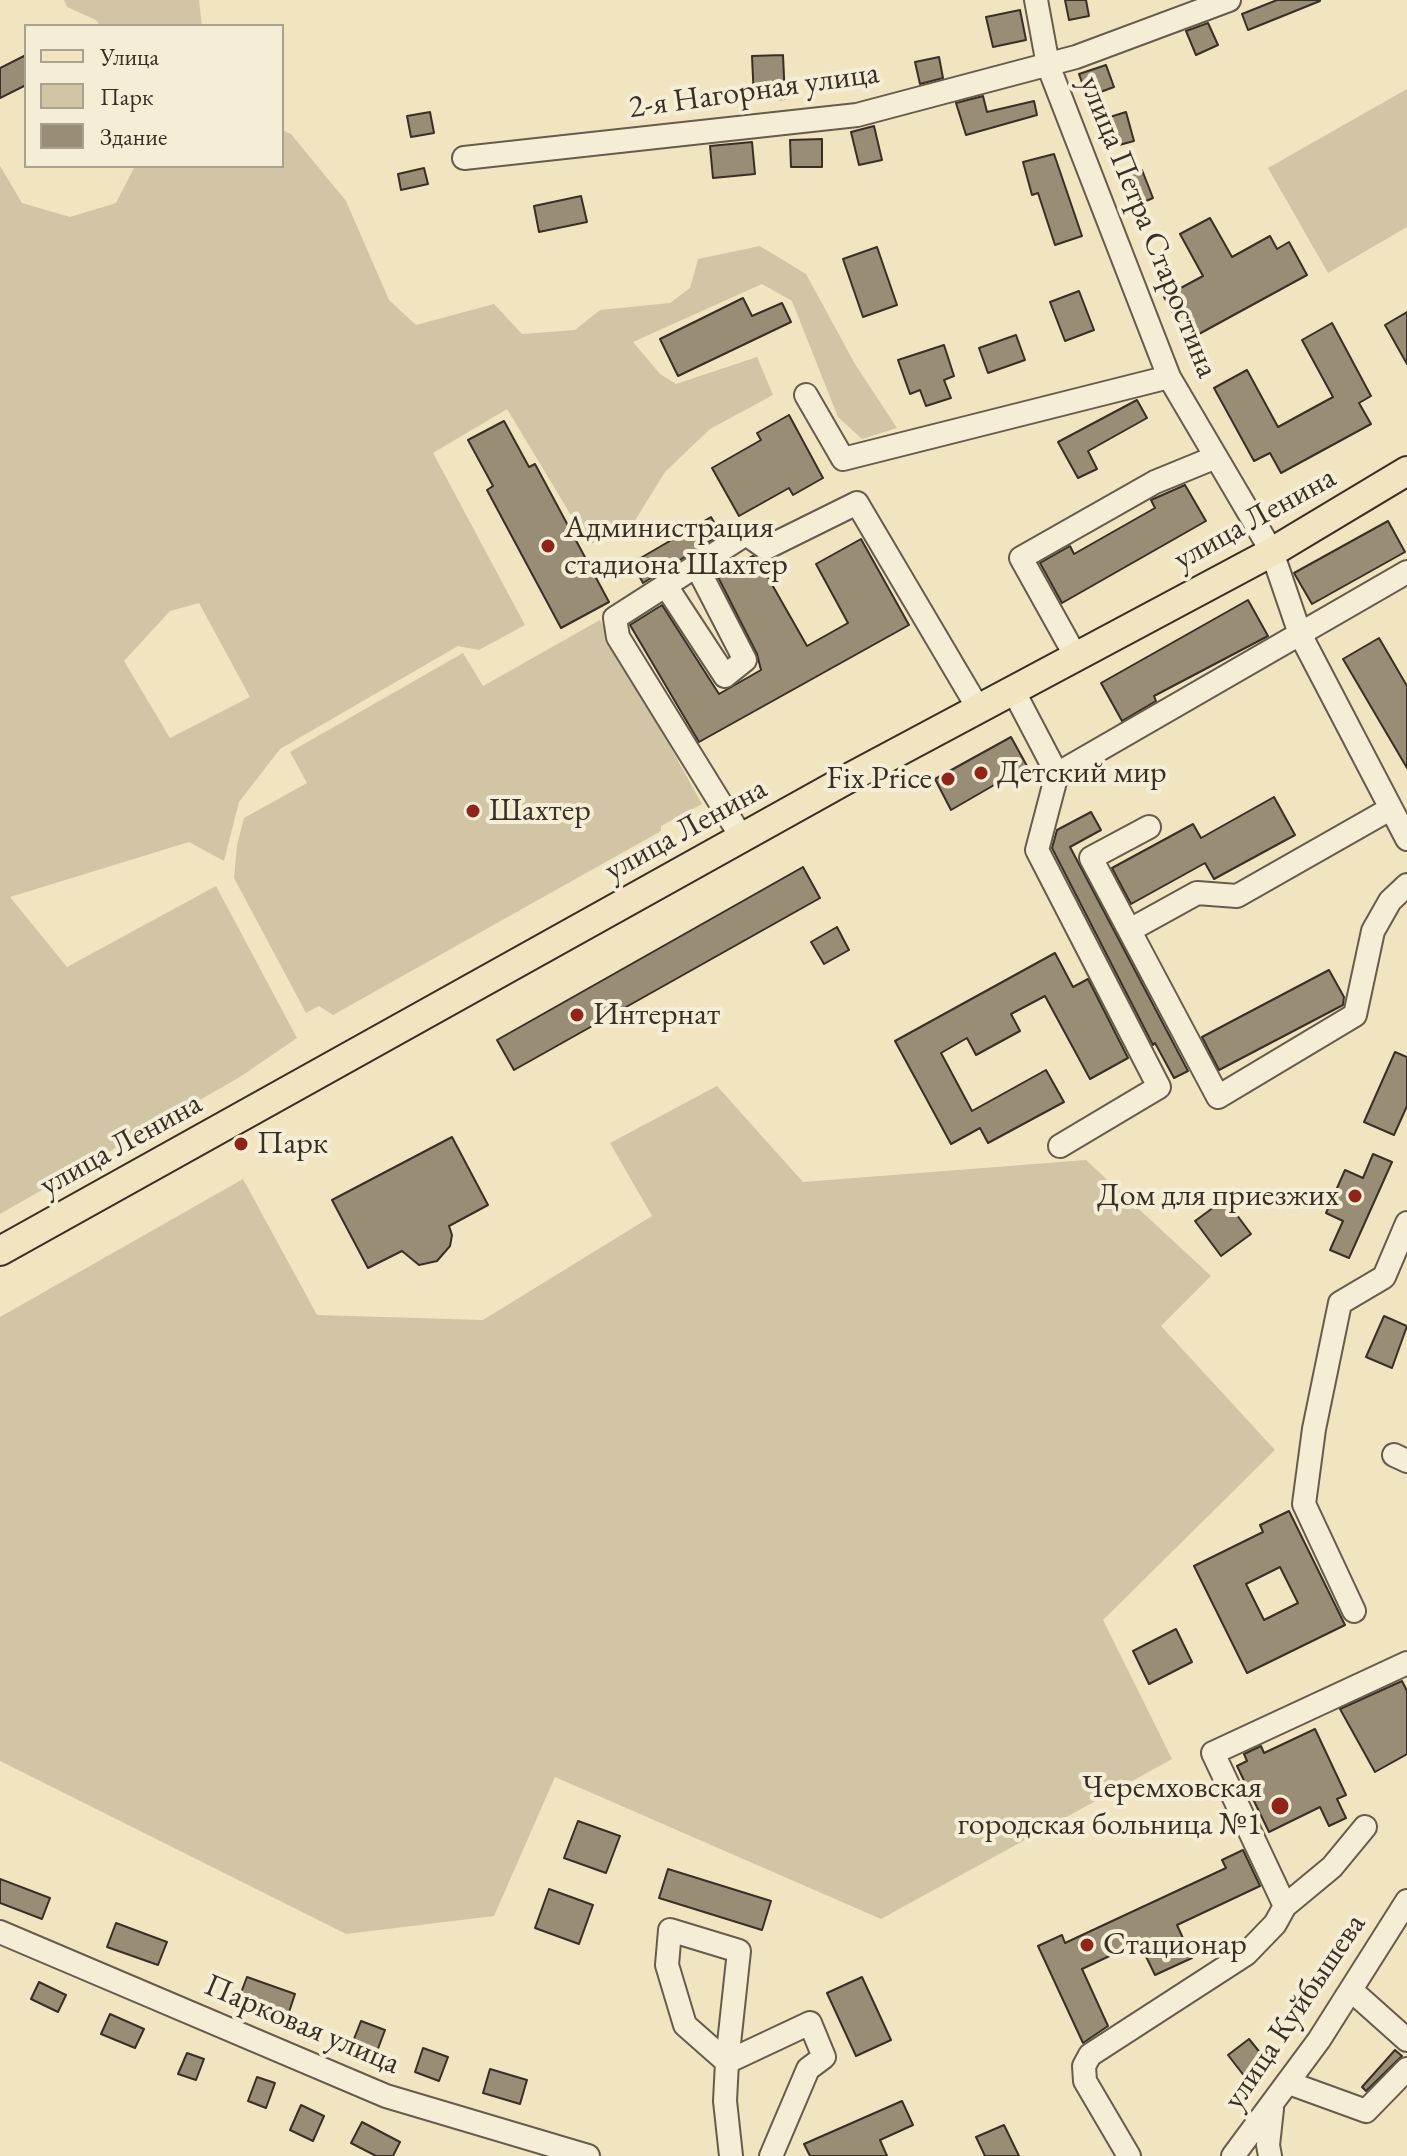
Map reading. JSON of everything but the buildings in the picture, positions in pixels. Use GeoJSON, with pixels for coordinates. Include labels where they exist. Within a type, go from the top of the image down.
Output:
{"type":"FeatureCollection","features":[{"type":"Feature","properties":{"kind":"main road","name":"улица Ленина"},"geometry":{"type":"LineString","coordinates":[[0,1251],[978,708],[1272,552],[1407,471]]}},
{"type":"Feature","properties":{"kind":"street","name":"улица Петра Старостина"},"geometry":{"type":"LineString","coordinates":[[1036,0],[1048,65],[1169,377],[1272,552],[1300,634],[1407,839]]}},
{"type":"Feature","properties":{"kind":"street","name":"2-я Нагорная улица"},"geometry":{"type":"LineString","coordinates":[[464,158],[857,115],[1048,65],[1229,0]]}},
{"type":"Feature","properties":{"kind":"street"},"geometry":{"type":"LineString","coordinates":[[806,395],[843,459],[1169,377]]}},
{"type":"Feature","properties":{"kind":"street"},"geometry":{"type":"LineString","coordinates":[[1075,655],[1021,558],[1155,482],[1216,457]]}},
{"type":"Feature","properties":{"kind":"street"},"geometry":{"type":"LineString","coordinates":[[742,838],[618,637],[615,618],[746,534],[766,548],[857,503],[978,708]]}},
{"type":"Feature","properties":{"kind":"street"},"geometry":{"type":"LineString","coordinates":[[666,586],[725,676],[745,660],[697,567]]}},
{"type":"Feature","properties":{"kind":"street"},"geometry":{"type":"LineString","coordinates":[[1057,774],[1407,572]]}},
{"type":"Feature","properties":{"kind":"street"},"geometry":{"type":"LineString","coordinates":[[1013,690],[1057,774],[1037,850],[1159,1087],[1060,1146]]}},
{"type":"Feature","properties":{"kind":"street"},"geometry":{"type":"LineString","coordinates":[[1130,930],[1197,893],[1237,896],[1390,809]]}},
{"type":"Feature","properties":{"kind":"street"},"geometry":{"type":"LineString","coordinates":[[1149,827],[1091,858],[1218,1097],[1355,1015],[1373,931],[1390,901],[1407,885]]}},
{"type":"Feature","properties":{"kind":"street"},"geometry":{"type":"LineString","coordinates":[[1354,1611],[1304,1504],[1314,1429],[1340,1303],[1384,1277],[1407,1223]]}},
{"type":"Feature","properties":{"kind":"street"},"geometry":{"type":"LineString","coordinates":[[1285,1906],[1213,1753],[1407,1663]]}},
{"type":"Feature","properties":{"kind":"street"},"geometry":{"type":"LineString","coordinates":[[1129,2156],[1085,2081],[1084,2066],[1090,2055],[1246,1954],[1275,1924],[1285,1906],[1332,1867],[1365,1827]]}},
{"type":"Feature","properties":{"kind":"street","name":"улица Куйбышева"},"geometry":{"type":"LineString","coordinates":[[1233,2156],[1272,2108],[1407,1901]]}},
{"type":"Feature","properties":{"kind":"street"},"geometry":{"type":"LineString","coordinates":[[727,2062],[685,2025],[667,1965],[670,1930],[739,1951],[725,2101],[731,2156]]}},
{"type":"Feature","properties":{"kind":"street","name":"Парковая улица"},"geometry":{"type":"LineString","coordinates":[[0,1932],[386,2096],[588,2156]]}},
{"type":"Feature","properties":{"kind":"street"},"geometry":{"type":"LineString","coordinates":[[1351,1990],[1407,2040]]}},
{"type":"Feature","properties":{"kind":"street"},"geometry":{"type":"LineString","coordinates":[[727,2062],[810,2023],[824,2057],[808,2069],[771,2156]]}},
{"type":"Feature","properties":{"kind":"street"},"geometry":{"type":"LineString","coordinates":[[1289,2083],[1366,2111],[1407,2069]]}},
{"type":"Feature","properties":{"kind":"street"},"geometry":{"type":"LineString","coordinates":[[1251,2156],[1272,2108]]}},
{"type":"Feature","properties":{"kind":"street"},"geometry":{"type":"LineString","coordinates":[[1270,2156],[1268,2133],[1272,2108]]}},
{"type":"Feature","properties":{"kind":"green space"},"geometry":{"type":"Polygon","coordinates":[[[64,0],[199,0],[202,24],[99,24],[67,7],[64,0]]]}},
{"type":"Feature","properties":{"kind":"green space"},"geometry":{"type":"Polygon","coordinates":[[[1407,89],[1407,227],[1328,273],[1268,168],[1407,89]]]}},
{"type":"Feature","properties":{"kind":"green space"},"geometry":{"type":"Polygon","coordinates":[[[284,131],[291,134],[346,201],[389,300],[416,325],[494,304],[522,334],[575,330],[600,310],[670,303],[690,288],[698,259],[760,246],[806,274],[855,364],[897,428],[862,439],[838,417],[792,301],[762,284],[633,342],[660,374],[676,384],[757,357],[773,395],[710,429],[665,472],[634,522],[589,545],[507,409],[433,453],[525,625],[479,650],[458,646],[280,749],[239,802],[224,861],[189,842],[10,897],[67,967],[216,886],[297,1038],[240,1077],[0,1214],[0,166],[22,203],[70,217],[116,203],[134,168],[284,168],[284,131]],[[199,603],[170,611],[124,661],[170,738],[250,697],[199,603]]]}},
{"type":"Feature","properties":{"kind":"green space","name":"Шахтер"},"geometry":{"type":"Polygon","coordinates":[[[600,620],[702,804],[661,826],[661,831],[333,1015],[319,1006],[306,1013],[234,878],[237,845],[244,818],[307,783],[290,752],[463,653],[483,686],[600,620]]]}},
{"type":"Feature","properties":{"kind":"green space"},"geometry":{"type":"Polygon","coordinates":[[[717,1086],[803,1182],[1086,1160],[1211,1276],[1161,1326],[1275,1450],[1103,1620],[1172,1759],[881,1919],[555,1777],[494,1916],[346,1934],[0,1761],[0,1317],[243,1179],[317,1315],[483,1320],[652,1216],[610,1143],[717,1086]]]}},
{"type":"Feature","properties":{"kind":"place","name":"Администрация стадиона Шахтер"},"geometry":{"type":"Point","coordinates":[548,546]}},
{"type":"Feature","properties":{"kind":"place","name":"Детский мир"},"geometry":{"type":"Point","coordinates":[981,773]}},
{"type":"Feature","properties":{"kind":"place","name":"Fix Price"},"geometry":{"type":"Point","coordinates":[948,779]}},
{"type":"Feature","properties":{"kind":"place","name":"Шахтер"},"geometry":{"type":"Point","coordinates":[473,811]}},
{"type":"Feature","properties":{"kind":"place","name":"Интернат"},"geometry":{"type":"Point","coordinates":[577,1015]}},
{"type":"Feature","properties":{"kind":"place","name":"Парк"},"geometry":{"type":"Point","coordinates":[241,1144]}},
{"type":"Feature","properties":{"kind":"place","name":"Дом для приезжих"},"geometry":{"type":"Point","coordinates":[1355,1196]}},
{"type":"Feature","properties":{"kind":"place","name":"Черемховская городская больница №1"},"geometry":{"type":"Point","coordinates":[1280,1806]}},
{"type":"Feature","properties":{"kind":"place","name":"Стационар"},"geometry":{"type":"Point","coordinates":[1087,1945]}}]}
